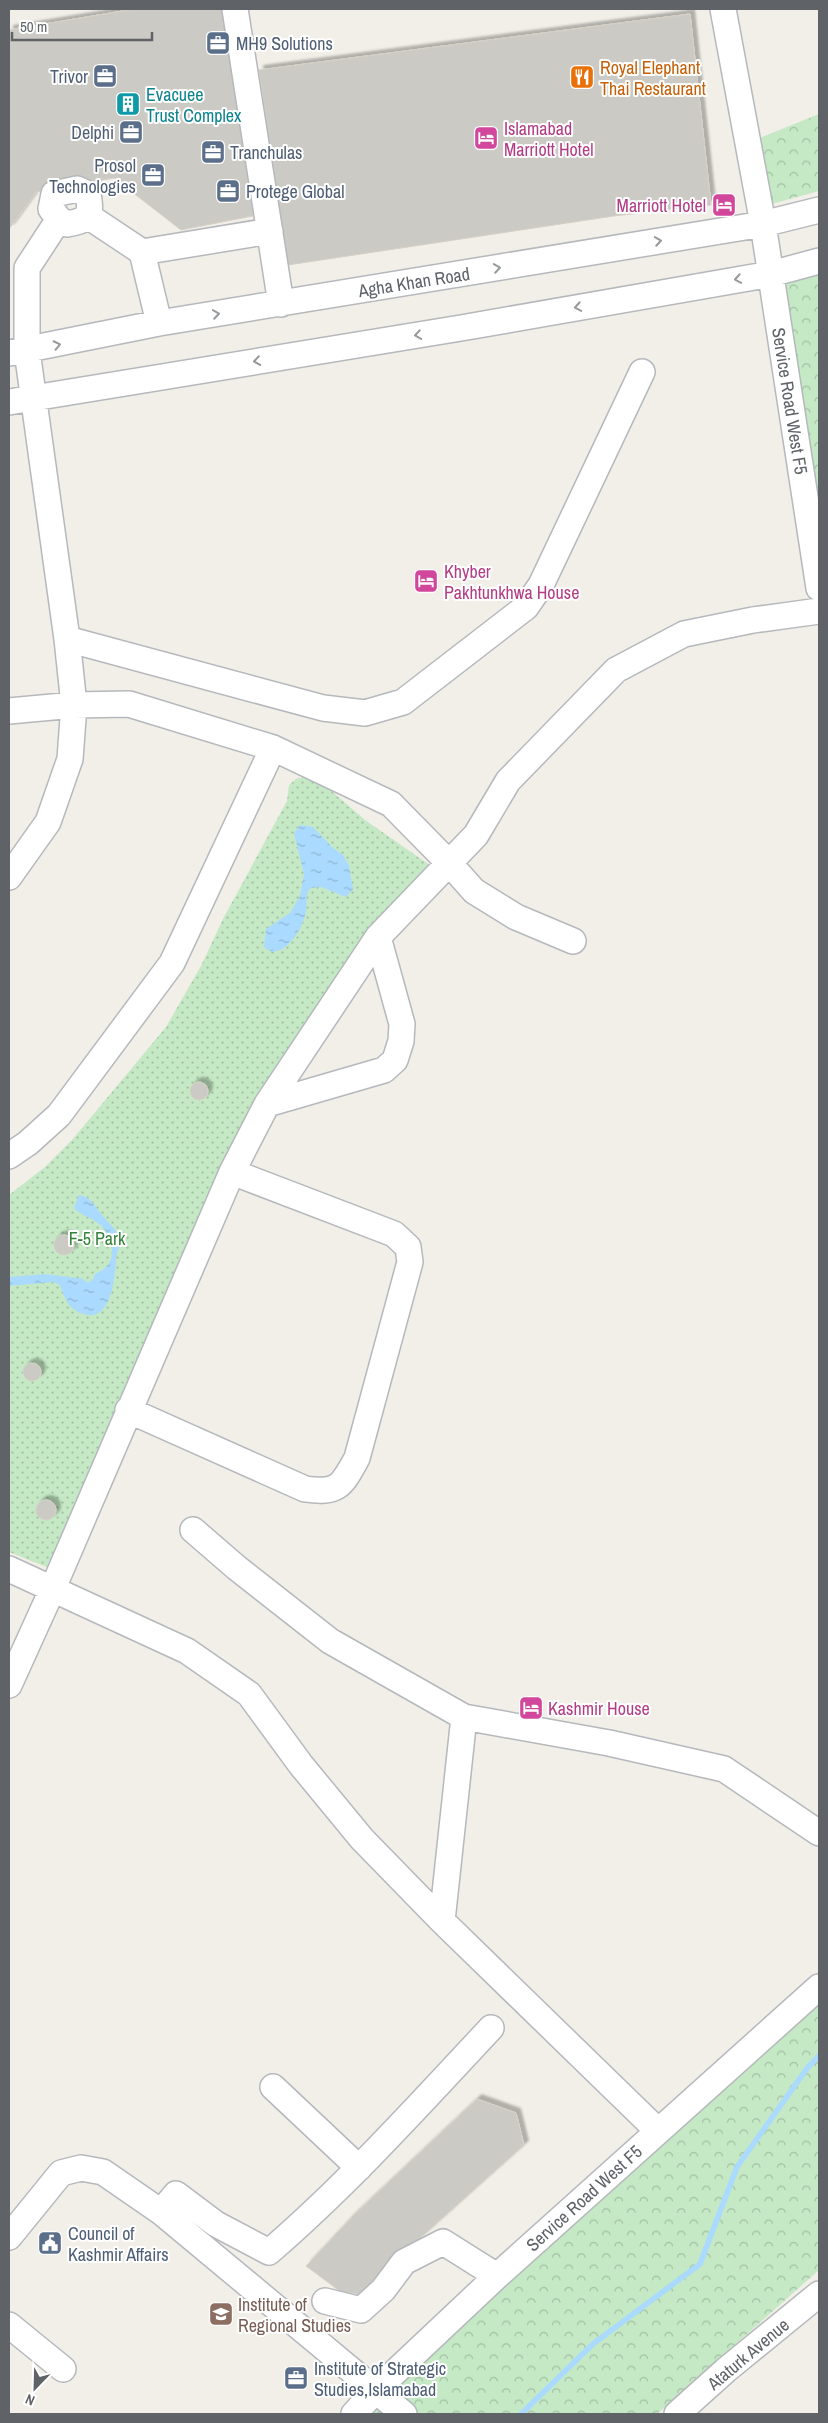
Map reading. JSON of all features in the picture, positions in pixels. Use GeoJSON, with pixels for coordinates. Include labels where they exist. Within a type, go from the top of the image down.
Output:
{"type":"FeatureCollection","features":[{"type":"Feature","properties":{"kind":"street"},"geometry":{"type":"LineString","coordinates":[[235,9],[281,304]]}},
{"type":"Feature","properties":{"kind":"street","name":"Service Road West F5"},"geometry":{"type":"LineString","coordinates":[[722,9],[763,224],[819,588]]}},
{"type":"Feature","properties":{"kind":"street"},"geometry":{"type":"LineString","coordinates":[[9,877],[48,822],[70,759],[74,705],[67,639],[33,398],[18,352],[28,268],[59,219],[51,209],[54,194],[77,189],[88,194],[90,207],[88,216],[142,252],[159,323]]}},
{"type":"Feature","properties":{"kind":"street","name":"Agha Khan Road"},"geometry":{"type":"LineString","coordinates":[[18,352],[159,323],[763,224],[819,210]]}},
{"type":"Feature","properties":{"kind":"street"},"geometry":{"type":"LineString","coordinates":[[142,252],[270,231]]}},
{"type":"Feature","properties":{"kind":"street"},"geometry":{"type":"LineString","coordinates":[[9,402],[461,328],[771,274],[819,261]]}},
{"type":"Feature","properties":{"kind":"street"},"geometry":{"type":"LineString","coordinates":[[67,639],[323,708],[365,713],[403,702],[526,607],[541,585],[642,372]]}},
{"type":"Feature","properties":{"kind":"street"},"geometry":{"type":"LineString","coordinates":[[9,1685],[53,1588],[232,1172],[267,1104],[378,937],[476,835],[508,781],[616,670],[684,634],[753,620],[819,611]]}},
{"type":"Feature","properties":{"kind":"street"},"geometry":{"type":"LineString","coordinates":[[9,711],[74,705],[129,704],[273,748],[391,804],[474,891],[516,917],[573,941]]}},
{"type":"Feature","properties":{"kind":"street"},"geometry":{"type":"LineString","coordinates":[[9,1156],[28,1143],[59,1115],[172,963],[273,748]]}},
{"type":"Feature","properties":{"kind":"street"},"geometry":{"type":"LineString","coordinates":[[267,1104],[384,1070],[395,1060],[401,1042],[402,1024],[378,937]]}},
{"type":"Feature","properties":{"kind":"street"},"geometry":{"type":"LineString","coordinates":[[128,1410],[306,1489],[325,1492],[343,1482],[358,1458],[410,1262],[408,1247],[394,1234],[232,1172]]}},
{"type":"Feature","properties":{"kind":"street"},"geometry":{"type":"LineString","coordinates":[[193,1530],[237,1568],[330,1641],[464,1717],[609,1743],[724,1769],[819,1833]]}},
{"type":"Feature","properties":{"kind":"street"},"geometry":{"type":"LineString","coordinates":[[9,1569],[187,1651],[249,1694],[301,1765],[362,1838],[442,1921],[658,2132]]}},
{"type":"Feature","properties":{"kind":"street"},"geometry":{"type":"LineString","coordinates":[[442,1921],[464,1717]]}},
{"type":"Feature","properties":{"kind":"street","name":"Service Road West F5"},"geometry":{"type":"LineString","coordinates":[[354,2414],[376,2390],[497,2276],[819,1988]]}},
{"type":"Feature","properties":{"kind":"street"},"geometry":{"type":"LineString","coordinates":[[161,2212],[176,2194],[216,2224],[269,2252],[308,2218],[359,2168],[491,2028]]}},
{"type":"Feature","properties":{"kind":"street"},"geometry":{"type":"LineString","coordinates":[[273,2087],[359,2168]]}},
{"type":"Feature","properties":{"kind":"street"},"geometry":{"type":"LineString","coordinates":[[9,2237],[60,2173],[81,2168],[103,2172],[161,2212],[404,2414]]}},
{"type":"Feature","properties":{"kind":"street"},"geometry":{"type":"LineString","coordinates":[[325,2301],[361,2310],[383,2290],[404,2262],[443,2242],[497,2276]]}},
{"type":"Feature","properties":{"kind":"street","name":"Ataturk Avenue"},"geometry":{"type":"LineString","coordinates":[[677,2414],[726,2370],[819,2294]]}},
{"type":"Feature","properties":{"kind":"street"},"geometry":{"type":"LineString","coordinates":[[9,2325],[64,2369]]}},
{"type":"Feature","properties":{"kind":"green space"},"geometry":{"type":"Polygon","coordinates":[[[819,114],[819,191],[764,206],[752,141],[819,114]]]}},
{"type":"Feature","properties":{"kind":"green space"},"geometry":{"type":"Polygon","coordinates":[[[819,275],[819,537],[778,286],[819,275]]]}},
{"type":"Feature","properties":{"kind":"green space","name":"F-5 Park"},"geometry":{"type":"Polygon","coordinates":[[[308,776],[320,781],[365,820],[431,866],[324,1000],[49,1568],[9,1552],[9,1195],[45,1167],[72,1140],[166,1027],[201,966],[223,919],[287,801],[289,785],[296,779],[308,776]]]}},
{"type":"Feature","properties":{"kind":"green space"},"geometry":{"type":"Polygon","coordinates":[[[819,2005],[819,2270],[657,2414],[357,2414],[729,2083],[819,2005]]]}},
{"type":"Feature","properties":{"kind":"water"},"geometry":{"type":"Polygon","coordinates":[[[300,825],[313,827],[333,848],[343,855],[349,866],[353,889],[346,897],[321,887],[311,888],[308,891],[306,911],[299,931],[290,943],[279,951],[272,952],[264,947],[266,929],[290,913],[300,896],[304,874],[294,833],[300,825]]]}},
{"type":"Feature","properties":{"kind":"water"},"geometry":{"type":"Polygon","coordinates":[[[79,1195],[86,1197],[92,1202],[115,1230],[120,1242],[110,1296],[100,1312],[93,1315],[83,1314],[74,1310],[65,1299],[60,1285],[53,1282],[9,1286],[9,1275],[11,1277],[45,1274],[83,1279],[88,1283],[94,1278],[94,1275],[109,1264],[112,1252],[110,1238],[103,1227],[74,1208],[79,1195]]]}},
{"type":"Feature","properties":{"kind":"building","name":"Evacuee Trust Complex"},"geometry":{"type":"Polygon","coordinates":[[[135,9],[235,9],[263,214],[181,230],[114,178],[36,192],[9,229],[9,30],[135,9]]]}},
{"type":"Feature","properties":{"kind":"building","name":"Islamabad Marriott Hotel"},"geometry":{"type":"Polygon","coordinates":[[[690,14],[711,205],[614,216],[288,265],[259,70],[690,14]]]}},
{"type":"Feature","properties":{"kind":"building"},"geometry":{"type":"Polygon","coordinates":[[[199,1082],[205,1085],[208,1091],[205,1097],[199,1100],[193,1097],[190,1091],[193,1085],[199,1082]]]}},
{"type":"Feature","properties":{"kind":"building"},"geometry":{"type":"Polygon","coordinates":[[[64,1235],[71,1238],[74,1245],[71,1252],[64,1255],[57,1252],[54,1245],[57,1238],[64,1235]]]}},
{"type":"Feature","properties":{"kind":"building"},"geometry":{"type":"Polygon","coordinates":[[[32,1363],[38,1366],[41,1372],[38,1378],[32,1381],[26,1378],[23,1372],[26,1366],[32,1363]]]}},
{"type":"Feature","properties":{"kind":"building"},"geometry":{"type":"Polygon","coordinates":[[[46,1500],[53,1503],[56,1510],[53,1517],[46,1520],[39,1517],[36,1510],[39,1503],[46,1500]]]}},
{"type":"Feature","properties":{"kind":"building"},"geometry":{"type":"Polygon","coordinates":[[[477,2099],[516,2113],[524,2145],[381,2273],[363,2294],[341,2292],[306,2266],[354,2215],[477,2099]]]}},
{"type":"Feature","properties":{"kind":"waterway"},"geometry":{"type":"LineString","coordinates":[[521,2414],[593,2344],[700,2264],[737,2167],[808,2067],[819,2056]]}},
{"type":"Feature","properties":{"kind":"place","name":"MH9 Solutions"},"geometry":{"type":"Point","coordinates":[218,43]}},
{"type":"Feature","properties":{"kind":"place","name":"Trivor"},"geometry":{"type":"Point","coordinates":[105,76]}},
{"type":"Feature","properties":{"kind":"place","name":"Royal Elephant Thai Restaurant"},"geometry":{"type":"Point","coordinates":[582,77]}},
{"type":"Feature","properties":{"kind":"place","name":"Evacuee Trust Complex"},"geometry":{"type":"Point","coordinates":[128,104]}},
{"type":"Feature","properties":{"kind":"place","name":"Delphi"},"geometry":{"type":"Point","coordinates":[131,132]}},
{"type":"Feature","properties":{"kind":"place","name":"Islamabad Marriott Hotel"},"geometry":{"type":"Point","coordinates":[486,138]}},
{"type":"Feature","properties":{"kind":"place","name":"Tranchulas"},"geometry":{"type":"Point","coordinates":[213,152]}},
{"type":"Feature","properties":{"kind":"place","name":"Prosol Technologies"},"geometry":{"type":"Point","coordinates":[153,175]}},
{"type":"Feature","properties":{"kind":"place","name":"Protege Global"},"geometry":{"type":"Point","coordinates":[228,191]}},
{"type":"Feature","properties":{"kind":"place","name":"Marriott Hotel"},"geometry":{"type":"Point","coordinates":[724,205]}},
{"type":"Feature","properties":{"kind":"place","name":"Khyber Pakhtunkhwa House"},"geometry":{"type":"Point","coordinates":[426,581]}},
{"type":"Feature","properties":{"kind":"place","name":"Kashmir House"},"geometry":{"type":"Point","coordinates":[531,1708]}},
{"type":"Feature","properties":{"kind":"place","name":"Council of Kashmir Affairs"},"geometry":{"type":"Point","coordinates":[50,2243]}},
{"type":"Feature","properties":{"kind":"place","name":"Institute of Regional Studies"},"geometry":{"type":"Point","coordinates":[221,2314]}},
{"type":"Feature","properties":{"kind":"place","name":"Institute of Strategic Studies,Islamabad"},"geometry":{"type":"Point","coordinates":[296,2378]}}]}
